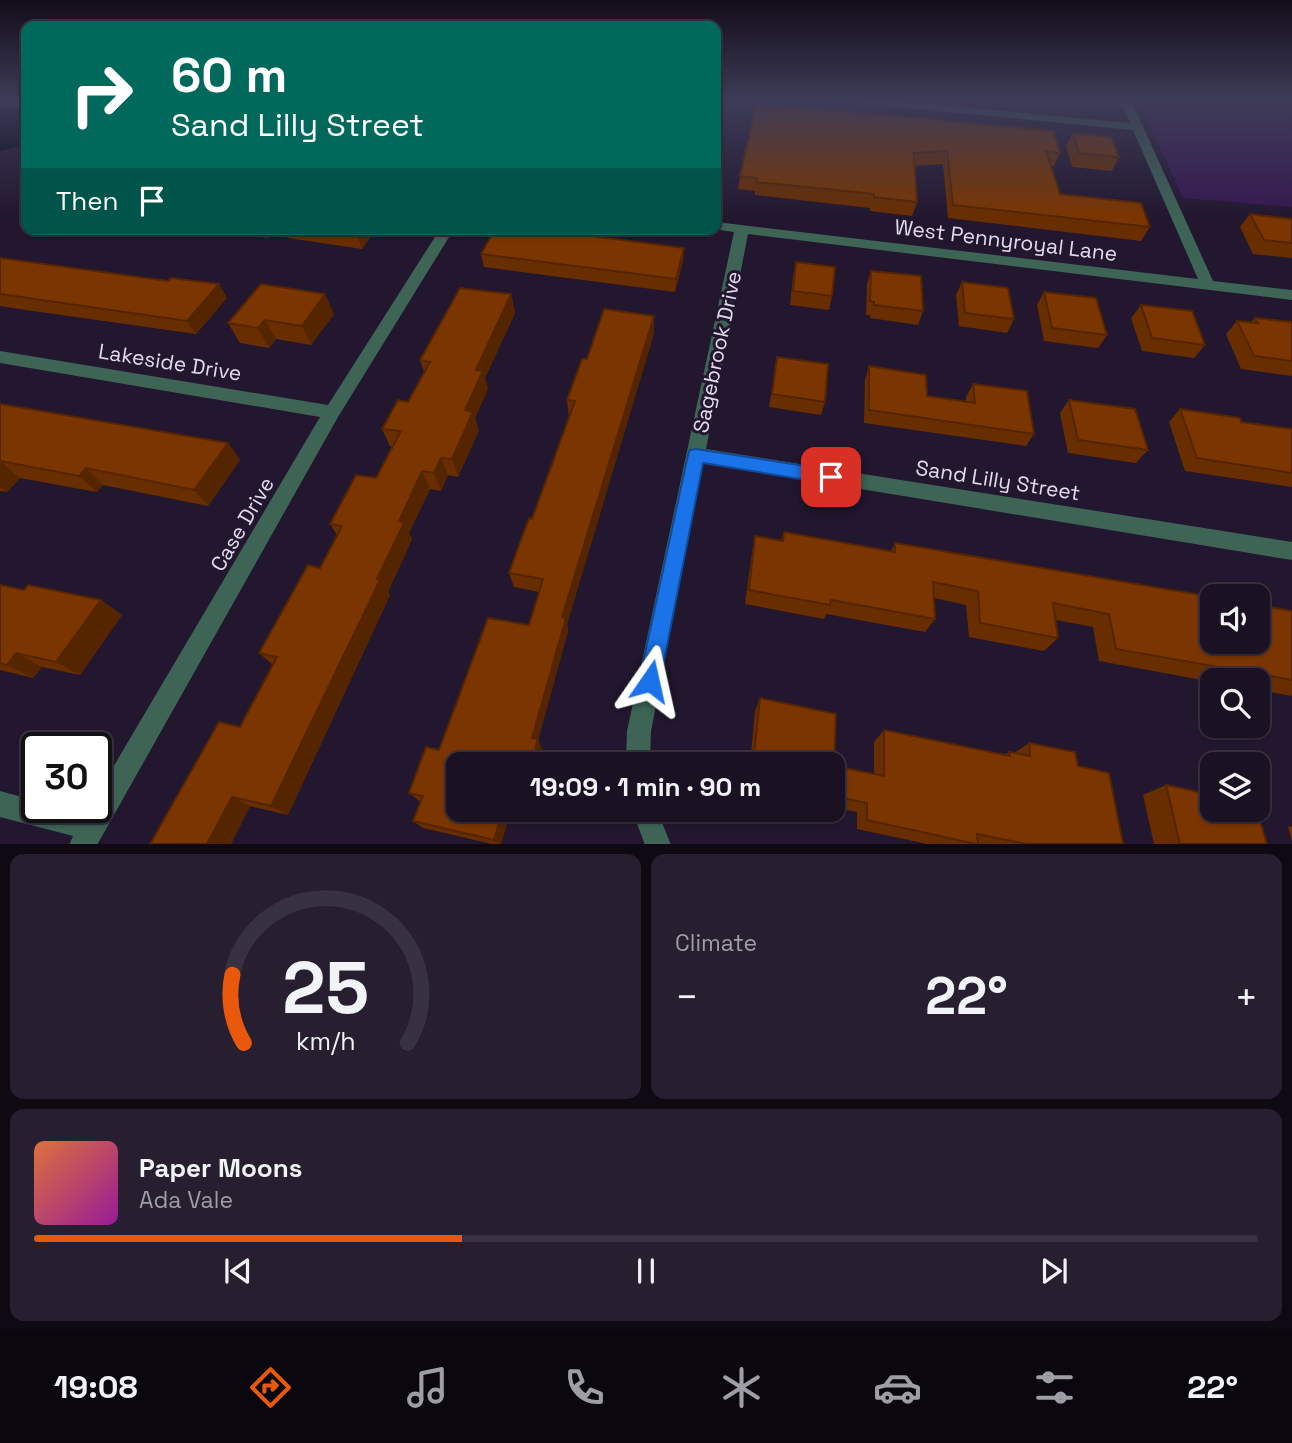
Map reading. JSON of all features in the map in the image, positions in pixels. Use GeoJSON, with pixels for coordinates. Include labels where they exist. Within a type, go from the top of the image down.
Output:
{"type":"FeatureCollection","features":[{"type":"Feature","properties":{"kind":"street"},"geometry":{"type":"LineString","coordinates":[[1143,139],[1208,285]]}},
{"type":"Feature","properties":{"kind":"street","name":"West Pennyroyal Lane"},"geometry":{"type":"LineString","coordinates":[[721,227],[1292,295]]}},
{"type":"Feature","properties":{"kind":"street","name":"Sagebrook Drive"},"geometry":{"type":"LineString","coordinates":[[638,752],[639,731],[742,229]]}},
{"type":"Feature","properties":{"kind":"street","name":"Case Drive"},"geometry":{"type":"LineString","coordinates":[[87,836],[332,412],[443,235]]}},
{"type":"Feature","properties":{"kind":"street","name":"Lakeside Drive"},"geometry":{"type":"LineString","coordinates":[[0,357],[332,412]]}},
{"type":"Feature","properties":{"kind":"street","name":"Sand Lilly Street"},"geometry":{"type":"LineString","coordinates":[[696,455],[1292,551]]}},
{"type":"Feature","properties":{"kind":"street"},"geometry":{"type":"LineString","coordinates":[[0,804],[87,836]]}},
{"type":"Feature","properties":{"kind":"street"},"geometry":{"type":"LineString","coordinates":[[649,822],[658,844]]}},
{"type":"Feature","properties":{"kind":"shaded area"},"geometry":{"type":"Polygon","coordinates":[[[1156,139],[1292,139],[1292,207],[1183,198],[1156,139]]]}},
{"type":"Feature","properties":{"kind":"water"},"geometry":{"type":"Polygon","coordinates":[[[0,139],[21,139],[21,146],[0,151],[0,139]]]}},
{"type":"Feature","properties":{"kind":"building"},"geometry":{"type":"Polygon","coordinates":[[[749,139],[1056,139],[1060,153],[1046,151],[1060,194],[1141,203],[1150,227],[953,205],[947,151],[914,153],[917,202],[874,197],[874,194],[756,182],[757,178],[740,176],[749,139]]]}},
{"type":"Feature","properties":{"kind":"building"},"geometry":{"type":"Polygon","coordinates":[[[1075,139],[1112,139],[1119,157],[1079,153],[1075,139]]]}},
{"type":"Feature","properties":{"kind":"building"},"geometry":{"type":"Polygon","coordinates":[[[1250,214],[1292,219],[1292,243],[1264,240],[1250,214]]]}},
{"type":"Feature","properties":{"kind":"building"},"geometry":{"type":"Polygon","coordinates":[[[492,235],[584,235],[684,248],[676,279],[481,254],[492,235]]]}},
{"type":"Feature","properties":{"kind":"building"},"geometry":{"type":"Polygon","coordinates":[[[0,258],[168,281],[171,278],[219,284],[187,321],[0,294],[0,258]]]}},
{"type":"Feature","properties":{"kind":"building"},"geometry":{"type":"Polygon","coordinates":[[[796,262],[835,267],[832,296],[793,291],[796,262]]]}},
{"type":"Feature","properties":{"kind":"building"},"geometry":{"type":"Polygon","coordinates":[[[871,271],[921,276],[923,311],[874,305],[874,302],[870,301],[871,271]]]}},
{"type":"Feature","properties":{"kind":"building"},"geometry":{"type":"Polygon","coordinates":[[[962,282],[1008,288],[1014,319],[965,313],[962,282]]]}},
{"type":"Feature","properties":{"kind":"building"},"geometry":{"type":"Polygon","coordinates":[[[261,284],[325,294],[302,326],[265,320],[258,328],[228,323],[261,284]]]}},
{"type":"Feature","properties":{"kind":"building"},"geometry":{"type":"Polygon","coordinates":[[[460,288],[511,294],[476,370],[483,371],[465,410],[473,412],[452,459],[441,458],[434,473],[422,471],[399,521],[404,523],[377,579],[380,580],[271,806],[232,797],[207,844],[150,844],[219,722],[240,727],[277,657],[259,653],[308,565],[320,568],[342,526],[330,524],[356,475],[376,478],[401,431],[382,429],[398,400],[408,402],[430,362],[420,360],[460,288]]]}},
{"type":"Feature","properties":{"kind":"building"},"geometry":{"type":"Polygon","coordinates":[[[1044,292],[1096,298],[1107,335],[1052,328],[1044,292]]]}},
{"type":"Feature","properties":{"kind":"building"},"geometry":{"type":"Polygon","coordinates":[[[1141,305],[1192,311],[1205,345],[1152,338],[1141,305]]]}},
{"type":"Feature","properties":{"kind":"building"},"geometry":{"type":"Polygon","coordinates":[[[604,309],[654,316],[562,617],[566,618],[532,738],[538,739],[534,752],[446,752],[446,822],[499,822],[494,840],[413,821],[423,796],[409,793],[426,747],[439,750],[488,618],[529,625],[543,579],[509,573],[529,518],[532,519],[575,401],[567,400],[582,359],[587,359],[604,309]]]}},
{"type":"Feature","properties":{"kind":"building"},"geometry":{"type":"Polygon","coordinates":[[[1255,318],[1292,322],[1292,361],[1254,356],[1237,321],[1258,323],[1255,318]]]}},
{"type":"Feature","properties":{"kind":"building"},"geometry":{"type":"Polygon","coordinates":[[[777,357],[828,364],[825,402],[772,394],[777,357]]]}},
{"type":"Feature","properties":{"kind":"building"},"geometry":{"type":"Polygon","coordinates":[[[869,366],[926,375],[927,396],[975,403],[973,384],[1027,391],[1034,434],[869,410],[869,366]]]}},
{"type":"Feature","properties":{"kind":"building"},"geometry":{"type":"Polygon","coordinates":[[[1069,400],[1135,409],[1148,450],[1078,440],[1069,400]]]}},
{"type":"Feature","properties":{"kind":"building"},"geometry":{"type":"Polygon","coordinates":[[[0,404],[228,443],[194,490],[86,468],[79,476],[0,461],[0,404]]]}},
{"type":"Feature","properties":{"kind":"building"},"geometry":{"type":"Polygon","coordinates":[[[1180,409],[1292,429],[1292,473],[1197,458],[1180,409]]]}},
{"type":"Feature","properties":{"kind":"building"},"geometry":{"type":"Polygon","coordinates":[[[784,532],[895,552],[895,543],[1200,595],[1200,654],[1270,654],[1270,607],[1292,611],[1292,680],[1270,676],[1270,668],[1224,668],[1116,649],[1109,614],[1053,603],[1058,638],[980,623],[978,591],[933,582],[935,619],[831,600],[830,605],[749,590],[755,536],[783,541],[784,532]]]}},
{"type":"Feature","properties":{"kind":"building"},"geometry":{"type":"Polygon","coordinates":[[[0,585],[24,590],[28,585],[101,600],[56,662],[16,653],[7,665],[0,663],[0,585]]]}},
{"type":"Feature","properties":{"kind":"building"},"geometry":{"type":"Polygon","coordinates":[[[760,698],[836,714],[835,752],[754,752],[760,698]]]}},
{"type":"Feature","properties":{"kind":"building"},"geometry":{"type":"Polygon","coordinates":[[[884,730],[1010,756],[1009,752],[1030,756],[1029,743],[1075,752],[1078,766],[1109,773],[1123,844],[1027,844],[977,834],[976,844],[867,820],[867,803],[845,798],[845,768],[884,776],[884,730]]]}},
{"type":"Feature","properties":{"kind":"building"},"geometry":{"type":"Polygon","coordinates":[[[1166,785],[1200,792],[1200,822],[1261,822],[1267,844],[1180,844],[1166,785]]]}},
{"type":"Feature","properties":{"kind":"route"},"geometry":{"type":"LineString","coordinates":[[650,681],[696,455],[831,477]]}}]}
